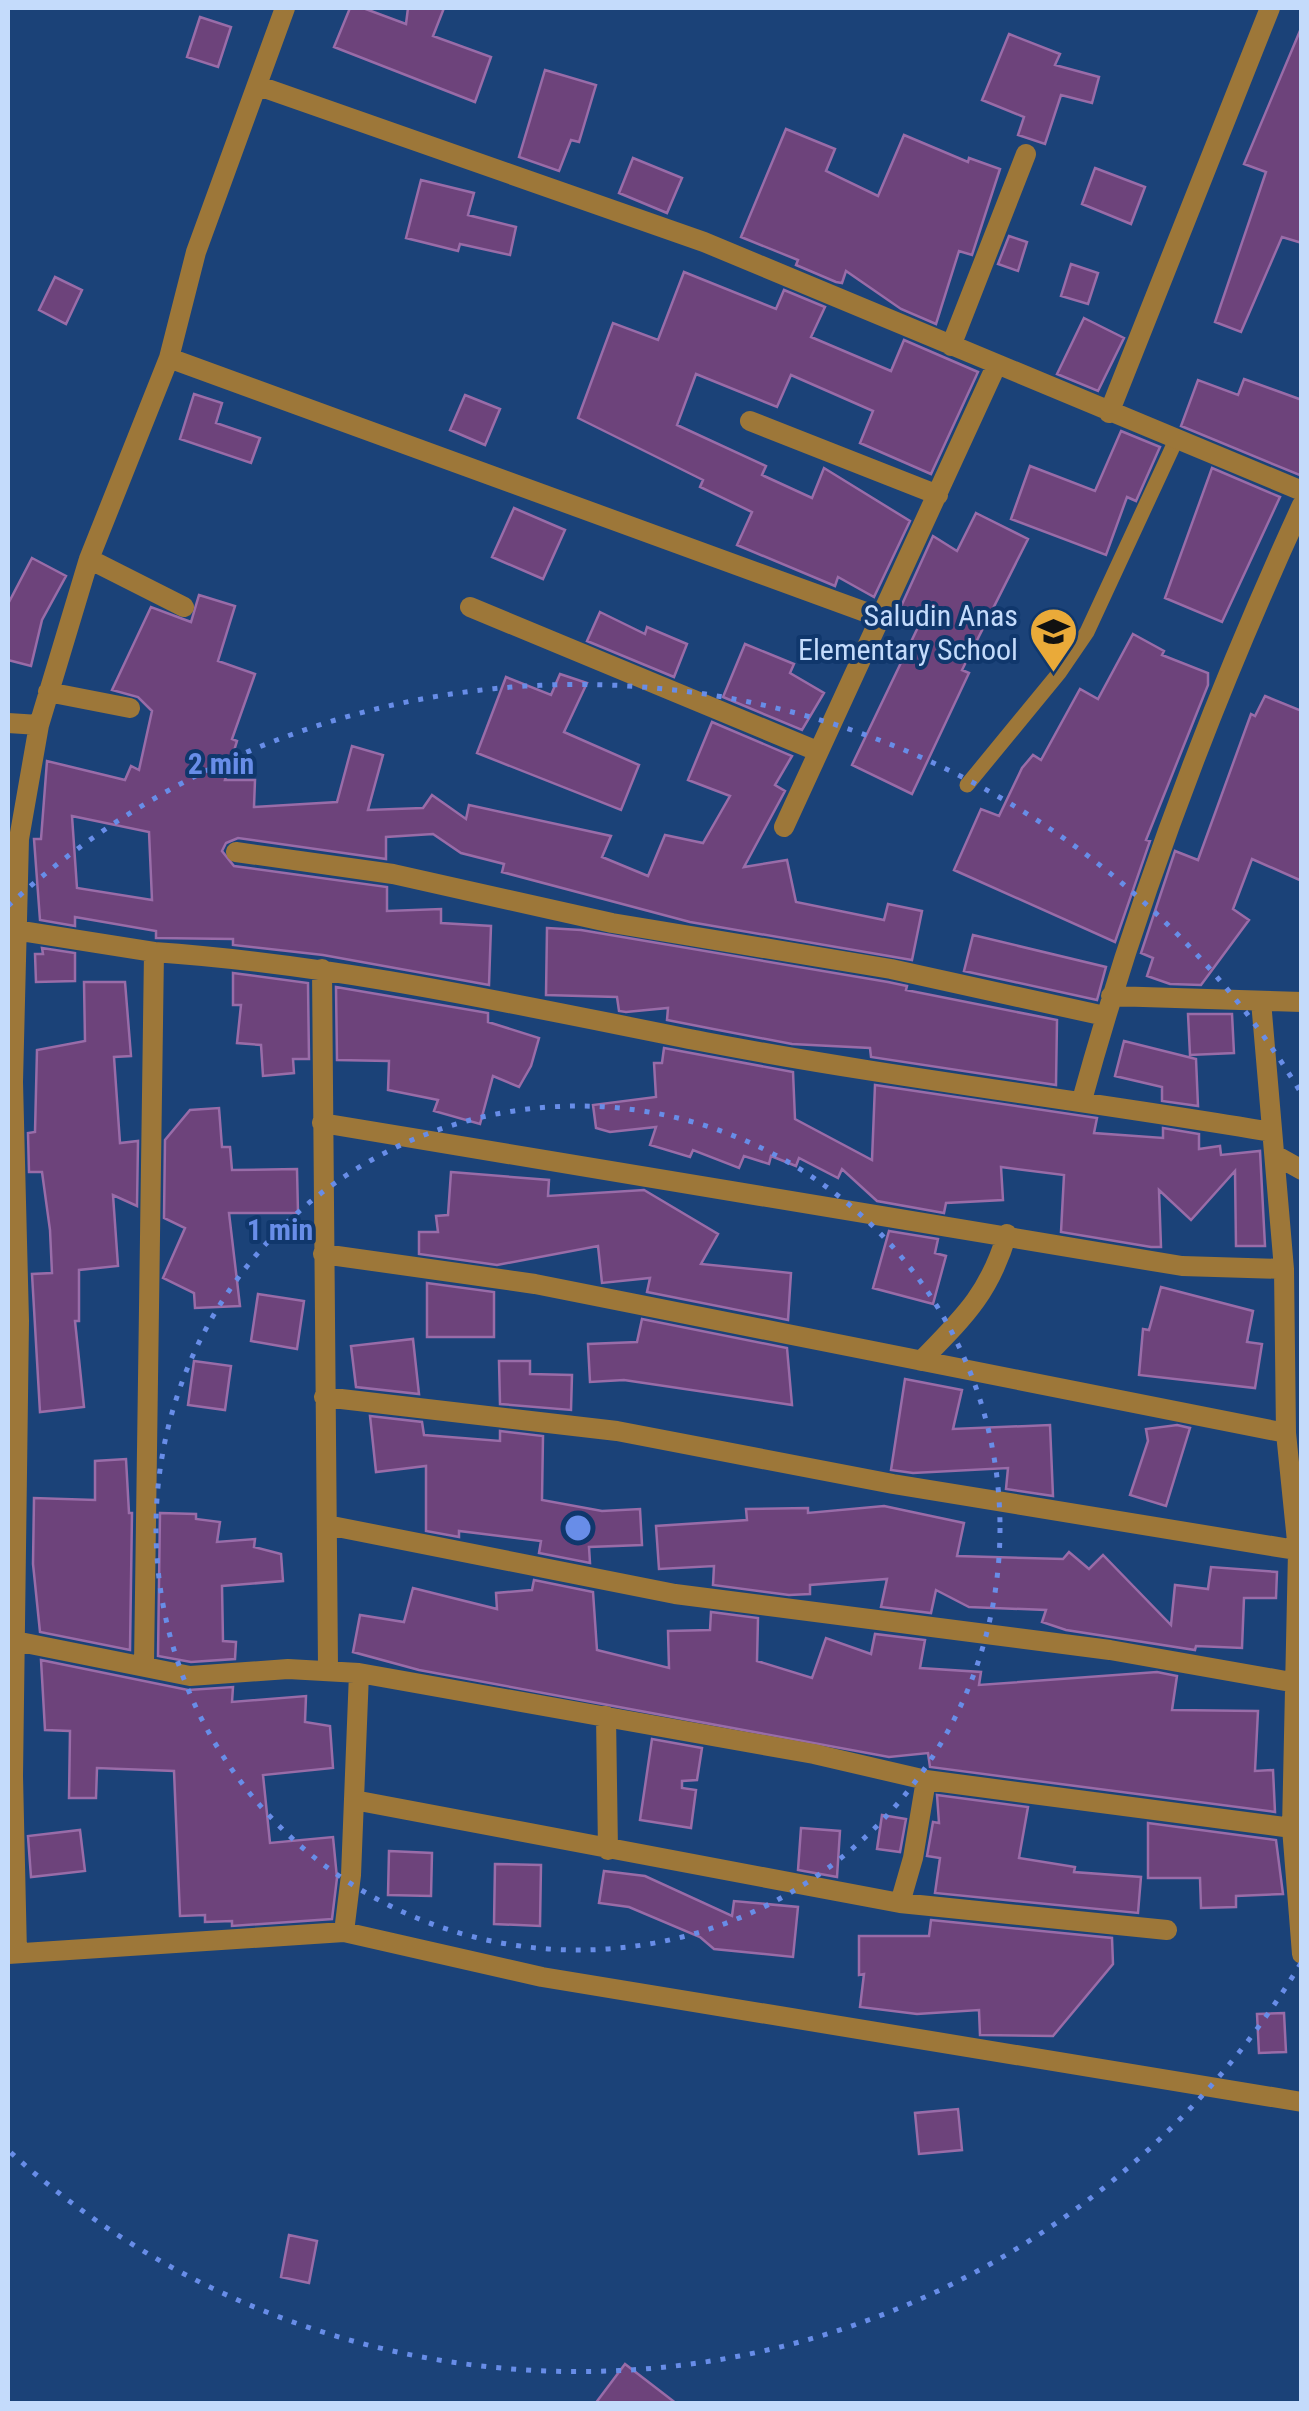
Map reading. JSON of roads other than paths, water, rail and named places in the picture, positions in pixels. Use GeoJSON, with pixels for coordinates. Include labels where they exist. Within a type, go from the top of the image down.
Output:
{"type":"FeatureCollection","features":[{"type":"Feature","properties":{"kind":"street"},"geometry":{"type":"LineString","coordinates":[[285,8],[196,252],[169,358],[89,559],[48,692],[19,839],[15,930],[19,1322],[16,1641],[10,1778],[12,1954],[344,1932],[542,1977],[1302,2102]]}},
{"type":"Feature","properties":{"kind":"street"},"geometry":{"type":"LineString","coordinates":[[1109,413],[1270,8]]}},
{"type":"Feature","properties":{"kind":"street"},"geometry":{"type":"LineString","coordinates":[[259,86],[704,242],[1302,491]]}},
{"type":"Feature","properties":{"kind":"street"},"geometry":{"type":"LineString","coordinates":[[951,346],[1026,154]]}},
{"type":"Feature","properties":{"kind":"street"},"geometry":{"type":"LineString","coordinates":[[169,358],[879,616]]}},
{"type":"Feature","properties":{"kind":"street"},"geometry":{"type":"LineString","coordinates":[[784,827],[996,366]]}},
{"type":"Feature","properties":{"kind":"street"},"geometry":{"type":"LineString","coordinates":[[750,421],[938,495]]}},
{"type":"Feature","properties":{"kind":"street"},"geometry":{"type":"LineString","coordinates":[[1082,1100],[1108,1006],[1236,651],[1302,505]]}},
{"type":"Feature","properties":{"kind":"street"},"geometry":{"type":"LineString","coordinates":[[89,559],[184,607]]}},
{"type":"Feature","properties":{"kind":"street"},"geometry":{"type":"LineString","coordinates":[[470,607],[817,750]]}},
{"type":"Feature","properties":{"kind":"street"},"geometry":{"type":"LineString","coordinates":[[48,692],[130,708]]}},
{"type":"Feature","properties":{"kind":"street"},"geometry":{"type":"LineString","coordinates":[[8,722],[40,725]]}},
{"type":"Feature","properties":{"kind":"street"},"geometry":{"type":"LineString","coordinates":[[236,852],[393,874],[612,923],[1108,1006],[1302,1002]]}},
{"type":"Feature","properties":{"kind":"street"},"geometry":{"type":"LineString","coordinates":[[15,930],[154,952],[322,969],[894,1076],[1082,1100],[1272,1132]]}},
{"type":"Feature","properties":{"kind":"street"},"geometry":{"type":"LineString","coordinates":[[144,1664],[154,952]]}},
{"type":"Feature","properties":{"kind":"street"},"geometry":{"type":"LineString","coordinates":[[322,969],[328,1668]]}},
{"type":"Feature","properties":{"kind":"street"},"geometry":{"type":"LineString","coordinates":[[1261,1000],[1284,1269],[1300,1551],[1299,1714],[1292,1828],[1297,1852],[1302,1954]]}},
{"type":"Feature","properties":{"kind":"street"},"geometry":{"type":"LineString","coordinates":[[322,1123],[1182,1266],[1284,1269]]}},
{"type":"Feature","properties":{"kind":"street"},"geometry":{"type":"LineString","coordinates":[[1275,1156],[1302,1170]]}},
{"type":"Feature","properties":{"kind":"street"},"geometry":{"type":"LineString","coordinates":[[922,1360],[976,1306],[996,1269],[1007,1234]]}},
{"type":"Feature","properties":{"kind":"street"},"geometry":{"type":"LineString","coordinates":[[323,1254],[536,1284],[922,1360],[1292,1443]]}},
{"type":"Feature","properties":{"kind":"street"},"geometry":{"type":"LineString","coordinates":[[324,1397],[617,1431],[893,1484],[1300,1551]]}},
{"type":"Feature","properties":{"kind":"street"},"geometry":{"type":"LineString","coordinates":[[326,1525],[675,1594],[1110,1650],[1298,1683]]}},
{"type":"Feature","properties":{"kind":"street"},"geometry":{"type":"LineString","coordinates":[[16,1641],[190,1676],[328,1668],[814,1754],[926,1780],[1292,1828]]}},
{"type":"Feature","properties":{"kind":"street"},"geometry":{"type":"LineString","coordinates":[[344,1932],[358,1673]]}},
{"type":"Feature","properties":{"kind":"street"},"geometry":{"type":"LineString","coordinates":[[606,1716],[608,1850]]}},
{"type":"Feature","properties":{"kind":"street"},"geometry":{"type":"LineString","coordinates":[[900,1903],[917,1840],[926,1780]]}},
{"type":"Feature","properties":{"kind":"street"},"geometry":{"type":"LineString","coordinates":[[354,1800],[900,1903],[1167,1930]]}},
{"type":"Feature","properties":{"kind":"lane"},"geometry":{"type":"LineString","coordinates":[[967,785],[1059,674],[1087,632],[1176,440]]}},
{"type":"Feature","properties":{"kind":"place","name":"Saludin Anas Elementary School"},"geometry":{"type":"Point","coordinates":[1053,674]}}]}
